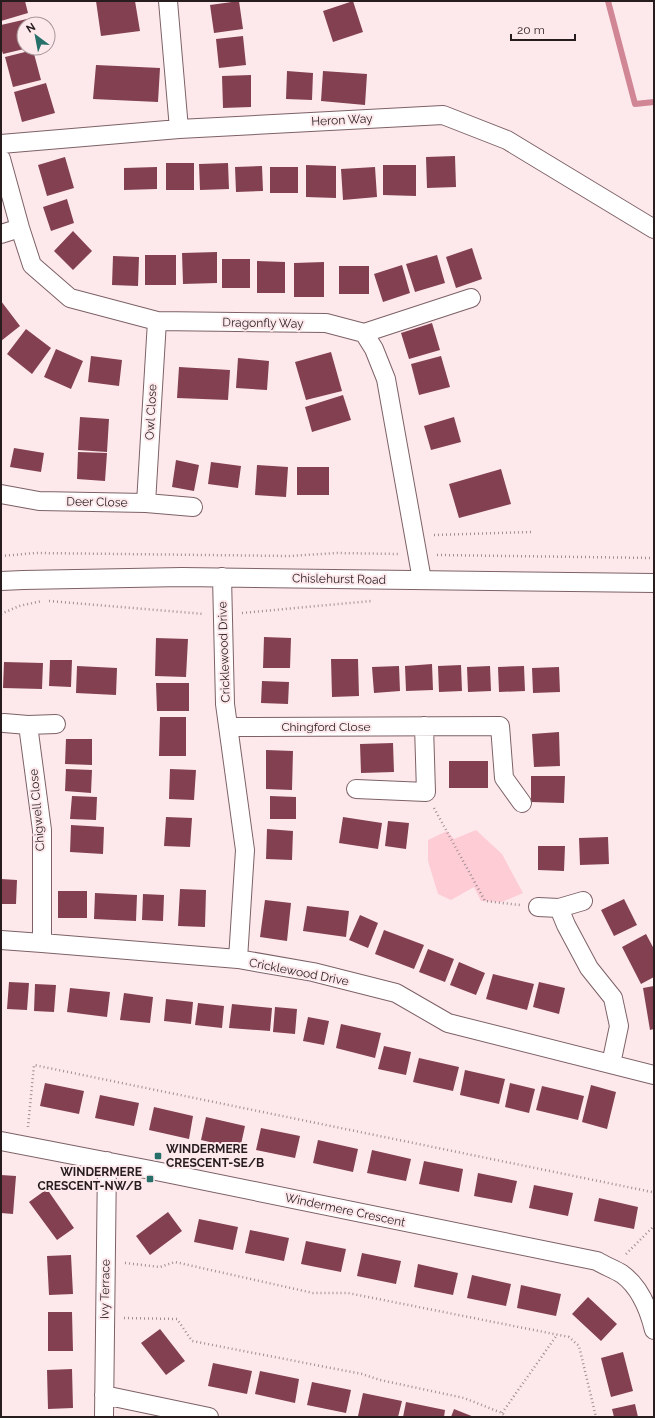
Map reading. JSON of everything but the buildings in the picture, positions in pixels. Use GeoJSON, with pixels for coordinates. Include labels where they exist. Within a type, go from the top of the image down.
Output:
{"type":"FeatureCollection","features":[{"type":"Feature","properties":{"kind":"street"},"geometry":{"type":"LineString","coordinates":[[168,1],[179,129]]}},
{"type":"Feature","properties":{"kind":"street","name":"Heron Way"},"geometry":{"type":"LineString","coordinates":[[1,144],[179,129],[443,115],[506,140],[654,229]]}},
{"type":"Feature","properties":{"kind":"street","name":"Dragonfly Way"},"geometry":{"type":"LineString","coordinates":[[1,159],[32,265],[70,298],[157,321],[326,323],[364,333]]}},
{"type":"Feature","properties":{"kind":"street"},"geometry":{"type":"LineString","coordinates":[[1,234],[20,228]]}},
{"type":"Feature","properties":{"kind":"street"},"geometry":{"type":"LineString","coordinates":[[422,580],[386,379],[374,348],[364,333],[471,298]]}},
{"type":"Feature","properties":{"kind":"street","name":"Owl Close"},"geometry":{"type":"LineString","coordinates":[[146,503],[157,321]]}},
{"type":"Feature","properties":{"kind":"street","name":"Deer Close"},"geometry":{"type":"LineString","coordinates":[[1,494],[39,501],[146,503],[193,506]]}},
{"type":"Feature","properties":{"kind":"street","name":"Chislehurst Road"},"geometry":{"type":"LineString","coordinates":[[1,581],[222,577],[654,583]]}},
{"type":"Feature","properties":{"kind":"street","name":"Cricklewood Drive"},"geometry":{"type":"LineString","coordinates":[[222,577],[225,704],[245,850],[238,959],[313,972],[396,993],[448,1023],[654,1075]]}},
{"type":"Feature","properties":{"kind":"street"},"geometry":{"type":"LineString","coordinates":[[1,590],[23,580]]}},
{"type":"Feature","properties":{"kind":"street"},"geometry":{"type":"LineString","coordinates":[[4,723],[28,725],[56,724]]}},
{"type":"Feature","properties":{"kind":"street","name":"Chigwell Close"},"geometry":{"type":"LineString","coordinates":[[28,725],[42,830],[42,943]]}},
{"type":"Feature","properties":{"kind":"street"},"geometry":{"type":"LineString","coordinates":[[356,789],[426,792],[424,726]]}},
{"type":"Feature","properties":{"kind":"street","name":"Chingford Close"},"geometry":{"type":"LineString","coordinates":[[228,727],[500,726],[504,778],[522,803]]}},
{"type":"Feature","properties":{"kind":"street"},"geometry":{"type":"LineString","coordinates":[[538,907],[559,908],[583,901]]}},
{"type":"Feature","properties":{"kind":"street"},"geometry":{"type":"LineString","coordinates":[[559,908],[566,925],[589,968],[613,998],[619,1026],[611,1064]]}},
{"type":"Feature","properties":{"kind":"street"},"geometry":{"type":"LineString","coordinates":[[1,940],[238,959]]}},
{"type":"Feature","properties":{"kind":"street","name":"Windermere Crescent"},"geometry":{"type":"LineString","coordinates":[[1,1141],[107,1161],[597,1261],[622,1275],[638,1290],[646,1305],[654,1330]]}},
{"type":"Feature","properties":{"kind":"street","name":"Ivy Terrace"},"geometry":{"type":"LineString","coordinates":[[104,1417],[107,1161]]}},
{"type":"Feature","properties":{"kind":"street"},"geometry":{"type":"LineString","coordinates":[[104,1395],[209,1417]]}},
{"type":"Feature","properties":{"kind":"path"},"geometry":{"type":"LineString","coordinates":[[415,536],[531,532]]}},
{"type":"Feature","properties":{"kind":"path"},"geometry":{"type":"LineString","coordinates":[[1,556],[36,553],[291,556],[337,553],[400,554]]}},
{"type":"Feature","properties":{"kind":"path"},"geometry":{"type":"LineString","coordinates":[[432,555],[654,558]]}},
{"type":"Feature","properties":{"kind":"path"},"geometry":{"type":"LineString","coordinates":[[1,614],[19,606],[44,601],[223,615],[374,601]]}},
{"type":"Feature","properties":{"kind":"path"},"geometry":{"type":"LineString","coordinates":[[426,792],[485,901],[538,907]]}},
{"type":"Feature","properties":{"kind":"path"},"geometry":{"type":"LineString","coordinates":[[26,1146],[34,1065],[652,1192],[654,1194]]}},
{"type":"Feature","properties":{"kind":"path"},"geometry":{"type":"LineString","coordinates":[[615,1271],[625,1255],[654,1226]]}},
{"type":"Feature","properties":{"kind":"path"},"geometry":{"type":"LineString","coordinates":[[106,1261],[160,1267],[175,1262],[313,1293],[348,1293],[570,1337],[579,1346],[596,1417]]}},
{"type":"Feature","properties":{"kind":"path"},"geometry":{"type":"LineString","coordinates":[[105,1318],[177,1318],[192,1341],[362,1374],[380,1380],[464,1398],[502,1413],[506,1417]]}},
{"type":"Feature","properties":{"kind":"path"},"geometry":{"type":"LineString","coordinates":[[502,1413],[557,1335]]}},
{"type":"Feature","properties":{"kind":"shaded area"},"geometry":{"type":"Polygon","coordinates":[[[476,830],[502,854],[523,893],[502,902],[481,901],[474,887],[451,900],[438,894],[428,861],[428,840],[447,831],[454,839],[476,830]]]}},
{"type":"Feature","properties":{"kind":"waterway"},"geometry":{"type":"LineString","coordinates":[[608,1],[635,104],[654,102]]}},
{"type":"Feature","properties":{"kind":"place","name":"WINDERMERE CRESCENT-SE/B"},"geometry":{"type":"Point","coordinates":[158,1156]}},
{"type":"Feature","properties":{"kind":"place","name":"WINDERMERE CRESCENT-NW/B"},"geometry":{"type":"Point","coordinates":[150,1179]}}]}
